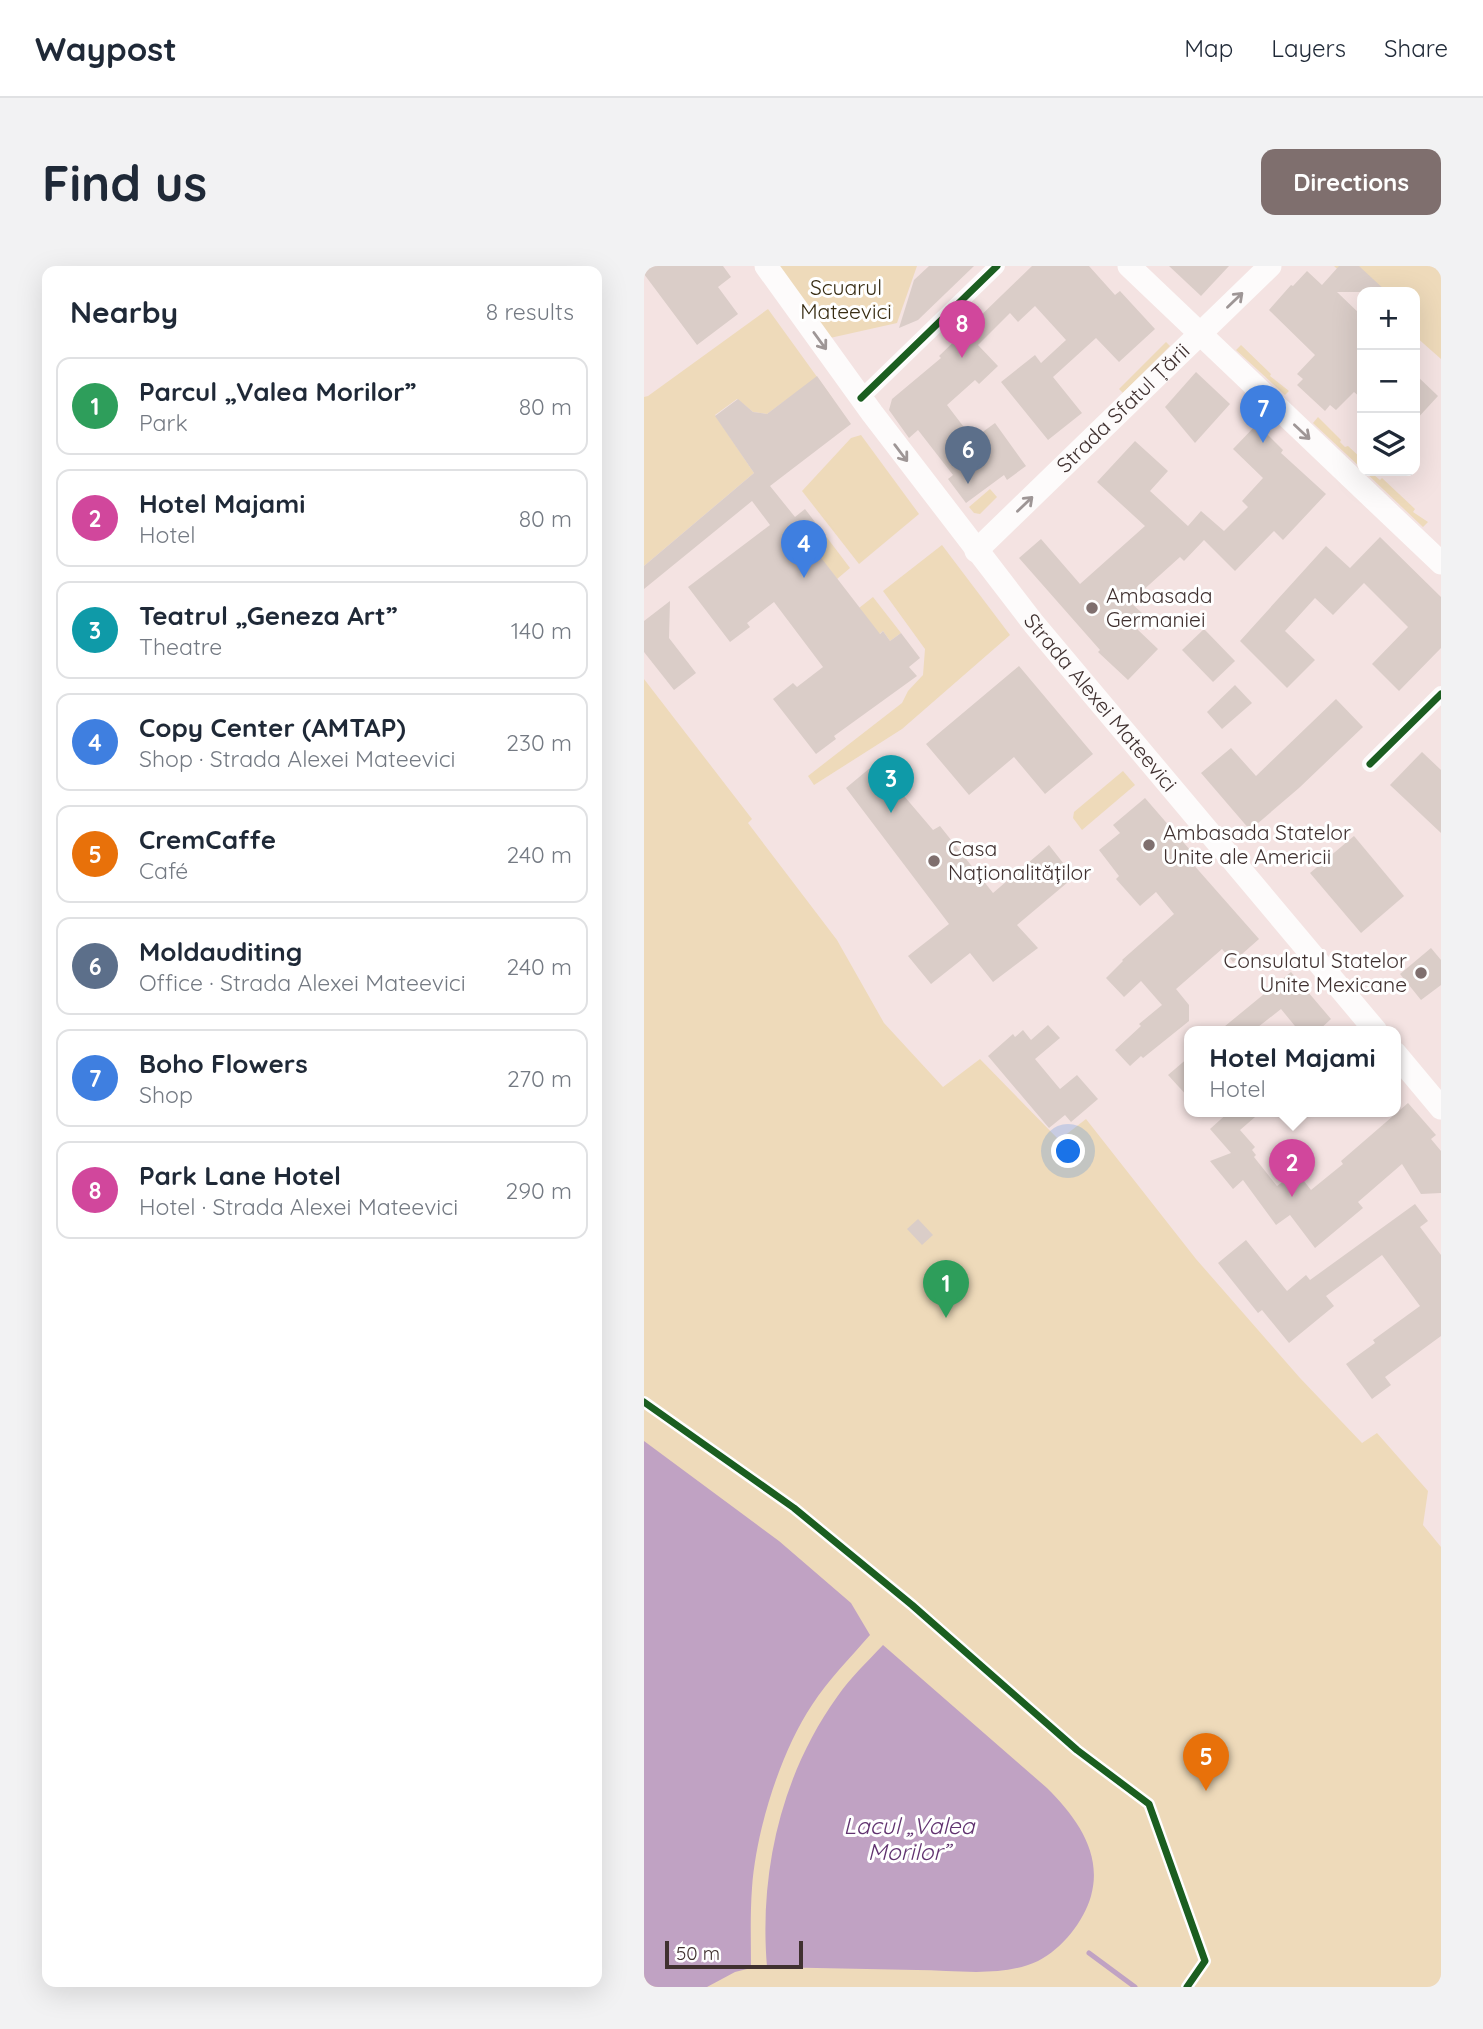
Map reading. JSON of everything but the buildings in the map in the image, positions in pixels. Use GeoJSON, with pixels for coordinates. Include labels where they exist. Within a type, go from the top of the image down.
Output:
{"type":"FeatureCollection","features":[{"type":"Feature","properties":{"kind":"main road","name":"Strada Alexei Mateevici"},"geometry":{"type":"LineString","coordinates":[[766,266],[861,398],[1042,634],[1372,1026]]}},
{"type":"Feature","properties":{"kind":"main road"},"geometry":{"type":"LineString","coordinates":[[1129,266],[1441,563]]}},
{"type":"Feature","properties":{"kind":"main road","name":"Strada Sfatul Țării"},"geometry":{"type":"LineString","coordinates":[[976,551],[1270,266]]}},
{"type":"Feature","properties":{"kind":"main road"},"geometry":{"type":"LineString","coordinates":[[1401,1061],[1441,1108]]}},
{"type":"Feature","properties":{"kind":"street"},"geometry":{"type":"LineString","coordinates":[[861,398],[997,266]]}},
{"type":"Feature","properties":{"kind":"street"},"geometry":{"type":"LineString","coordinates":[[1370,764],[1441,694]]}},
{"type":"Feature","properties":{"kind":"street"},"geometry":{"type":"LineString","coordinates":[[644,1402],[794,1507],[912,1605],[1077,1750],[1149,1804],[1205,1961],[1187,1987]]}},
{"type":"Feature","properties":{"kind":"green space","name":"Scuarul Mateevici"},"geometry":{"type":"Polygon","coordinates":[[[779,266],[917,266],[897,323],[830,338],[779,266]]]}},
{"type":"Feature","properties":{"kind":"green space"},"geometry":{"type":"Polygon","coordinates":[[[1334,266],[1441,266],[1441,359],[1420,340],[1420,287],[1357,287],[1334,266]]]}},
{"type":"Feature","properties":{"kind":"green space"},"geometry":{"type":"Polygon","coordinates":[[[768,309],[833,399],[803,420],[786,400],[767,414],[753,412],[737,399],[715,415],[754,473],[644,566],[644,397],[768,309]]]}},
{"type":"Feature","properties":{"kind":"green space"},"geometry":{"type":"Polygon","coordinates":[[[1166,342],[1170,346],[1123,393],[1119,389],[1166,342]]]}},
{"type":"Feature","properties":{"kind":"green space"},"geometry":{"type":"Polygon","coordinates":[[[1241,345],[1270,376],[1289,391],[1285,395],[1236,350],[1241,345]]]}},
{"type":"Feature","properties":{"kind":"green space"},"geometry":{"type":"Polygon","coordinates":[[[1318,417],[1345,447],[1348,446],[1357,454],[1357,464],[1313,423],[1318,417]]]}},
{"type":"Feature","properties":{"kind":"green space"},"geometry":{"type":"Polygon","coordinates":[[[861,435],[919,514],[859,564],[802,491],[851,438],[861,435]]]}},
{"type":"Feature","properties":{"kind":"green space"},"geometry":{"type":"Polygon","coordinates":[[[1369,476],[1380,480],[1382,478],[1415,509],[1413,512],[1428,522],[1423,527],[1369,476]]]}},
{"type":"Feature","properties":{"kind":"green space"},"geometry":{"type":"Polygon","coordinates":[[[990,489],[997,497],[980,514],[974,513],[969,507],[990,489]]]}},
{"type":"Feature","properties":{"kind":"green space"},"geometry":{"type":"Polygon","coordinates":[[[825,535],[850,568],[837,579],[819,556],[821,553],[814,543],[825,535]]]}},
{"type":"Feature","properties":{"kind":"green space"},"geometry":{"type":"Polygon","coordinates":[[[942,545],[1010,635],[902,729],[814,785],[808,776],[902,703],[908,691],[923,675],[925,649],[883,591],[942,545]]]}},
{"type":"Feature","properties":{"kind":"green space"},"geometry":{"type":"Polygon","coordinates":[[[873,597],[901,633],[890,641],[883,631],[879,634],[859,608],[873,597]]]}},
{"type":"Feature","properties":{"kind":"green space"},"geometry":{"type":"Polygon","coordinates":[[[644,679],[752,819],[748,823],[837,940],[884,1023],[943,1087],[980,1059],[1059,1140],[1086,1119],[1196,1259],[1300,1378],[1362,1443],[1377,1433],[1428,1491],[1423,1525],[1441,1547],[1441,1987],[644,1987],[644,679]]]}},
{"type":"Feature","properties":{"kind":"green space"},"geometry":{"type":"Polygon","coordinates":[[[1123,771],[1135,785],[1082,830],[1073,818],[1074,812],[1123,771]]]}},
{"type":"Feature","properties":{"kind":"water"},"geometry":{"type":"Polygon","coordinates":[[[644,1441],[779,1541],[851,1603],[870,1635],[832,1678],[800,1724],[771,1793],[754,1866],[751,1968],[735,1972],[707,1987],[644,1987],[644,1441]]]}},
{"type":"Feature","properties":{"kind":"water","name":"Lacul „Valea Morilor”"},"geometry":{"type":"Polygon","coordinates":[[[883,1645],[1047,1788],[1068,1811],[1084,1837],[1090,1851],[1094,1880],[1088,1905],[1063,1942],[1038,1961],[1009,1970],[978,1972],[767,1967],[765,1932],[771,1861],[788,1792],[801,1759],[837,1697],[883,1645]]]}},
{"type":"Feature","properties":{"kind":"waterway"},"geometry":{"type":"LineString","coordinates":[[1089,1953],[1135,1987]]}},
{"type":"Feature","properties":{"kind":"cycle path"},"geometry":{"type":"LineString","coordinates":[[861,398],[997,266]]}},
{"type":"Feature","properties":{"kind":"cycle path"},"geometry":{"type":"LineString","coordinates":[[1370,764],[1441,694]]}},
{"type":"Feature","properties":{"kind":"cycle path"},"geometry":{"type":"LineString","coordinates":[[644,1402],[794,1508],[912,1605],[1077,1750],[1149,1804],[1205,1961],[1187,1987]]}},
{"type":"Feature","properties":{"kind":"place","name":"Park Lane Hotel"},"geometry":{"type":"Point","coordinates":[962,358]}},
{"type":"Feature","properties":{"kind":"place","name":"Boho Flowers"},"geometry":{"type":"Point","coordinates":[1263,443]}},
{"type":"Feature","properties":{"kind":"place","name":"Moldauditing"},"geometry":{"type":"Point","coordinates":[968,484]}},
{"type":"Feature","properties":{"kind":"place","name":"Copy Center (AMTAP)"},"geometry":{"type":"Point","coordinates":[804,578]}},
{"type":"Feature","properties":{"kind":"place","name":"Ambasada Germaniei"},"geometry":{"type":"Point","coordinates":[1092,608]}},
{"type":"Feature","properties":{"kind":"place","name":"Teatrul „Geneza Art”"},"geometry":{"type":"Point","coordinates":[891,813]}},
{"type":"Feature","properties":{"kind":"place","name":"Ambasada Statelor Unite ale Americii"},"geometry":{"type":"Point","coordinates":[1149,845]}},
{"type":"Feature","properties":{"kind":"place","name":"Casa Naționalităților"},"geometry":{"type":"Point","coordinates":[934,861]}},
{"type":"Feature","properties":{"kind":"place","name":"Consulatul Statelor Unite Mexicane"},"geometry":{"type":"Point","coordinates":[1421,973]}},
{"type":"Feature","properties":{"kind":"place","name":"Hotel Majami"},"geometry":{"type":"Point","coordinates":[1292,1197]}},
{"type":"Feature","properties":{"kind":"place","name":"Parcul „Valea Morilor”"},"geometry":{"type":"Point","coordinates":[946,1318]}},
{"type":"Feature","properties":{"kind":"place","name":"CremCaffe"},"geometry":{"type":"Point","coordinates":[1206,1791]}}]}
